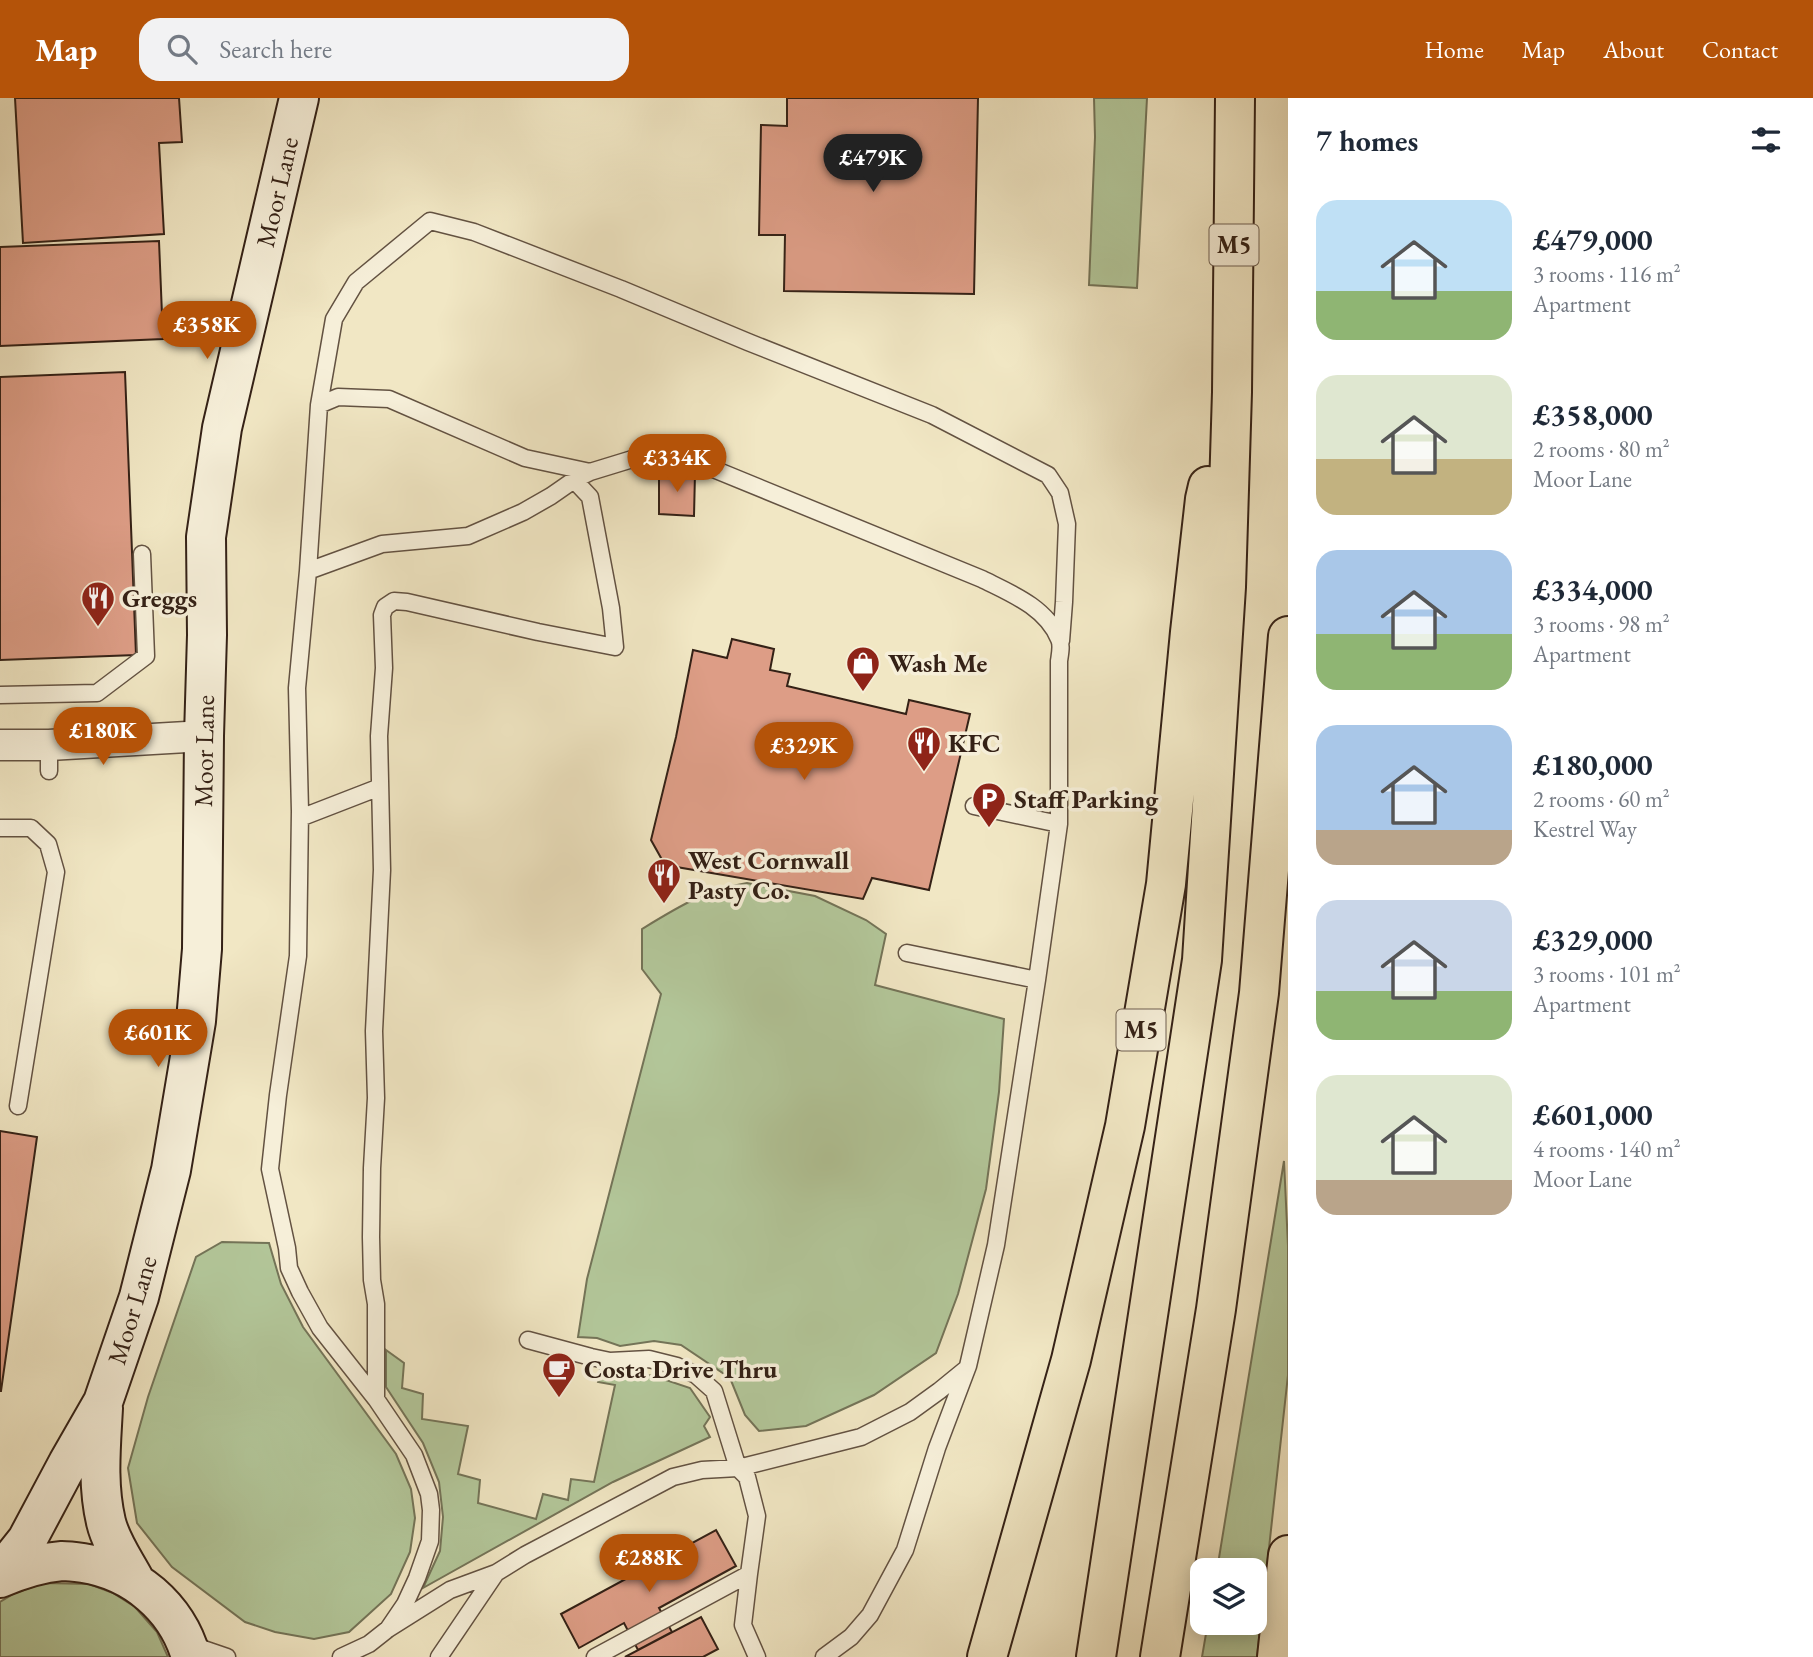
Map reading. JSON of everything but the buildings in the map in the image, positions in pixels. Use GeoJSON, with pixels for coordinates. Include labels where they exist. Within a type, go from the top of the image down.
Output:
{"type":"FeatureCollection","features":[{"type":"Feature","properties":{"kind":"highway","name":"M5"},"geometry":{"type":"LineString","coordinates":[[1096,1657],[1202,960],[1226,587],[1232,392],[1235,98]]}},
{"type":"Feature","properties":{"kind":"highway","name":"M5"},"geometry":{"type":"LineString","coordinates":[[987,1657],[1072,1360],[1125,1126],[1166,884],[1205,499],[1232,392]]}},
{"type":"Feature","properties":{"kind":"highway"},"geometry":{"type":"LineString","coordinates":[[1160,1657],[1216,1308],[1259,993],[1288,636]]}},
{"type":"Feature","properties":{"kind":"highway"},"geometry":{"type":"LineString","coordinates":[[1277,1657],[1288,1555]]}},
{"type":"Feature","properties":{"kind":"main road","name":"Moor Lane"},"geometry":{"type":"LineString","coordinates":[[0,1576],[27,1540],[103,1402],[139,1297],[171,1170],[196,1021],[202,949],[206,537],[222,428],[299,98]]}},
{"type":"Feature","properties":{"kind":"main road","name":"Moor Lane"},"geometry":{"type":"LineString","coordinates":[[103,1402],[100,1481],[107,1523],[114,1544],[135,1581]]}},
{"type":"Feature","properties":{"kind":"main road"},"geometry":{"type":"LineString","coordinates":[[0,1576],[29,1566],[65,1561],[101,1566],[135,1581],[147,1590],[170,1614],[189,1650]]}},
{"type":"Feature","properties":{"kind":"street"},"geometry":{"type":"LineString","coordinates":[[0,745],[49,758],[204,736]]}},
{"type":"Feature","properties":{"kind":"lane"},"geometry":{"type":"LineString","coordinates":[[388,1629],[405,1604],[426,1556],[430,1541],[429,1494],[414,1455],[376,1399],[320,1328],[289,1268],[270,1169],[298,956],[300,818],[297,688],[308,571],[318,405],[334,319],[356,282],[430,221],[474,232],[932,415],[1048,474],[1060,493],[1067,524],[1059,661],[1059,824],[996,1245],[968,1366],[937,1448],[905,1550],[870,1615],[851,1637],[824,1657]]}},
{"type":"Feature","properties":{"kind":"lane"},"geometry":{"type":"LineString","coordinates":[[318,405],[338,397],[389,400],[525,458],[590,472]]}},
{"type":"Feature","properties":{"kind":"lane"},"geometry":{"type":"LineString","coordinates":[[308,571],[382,544],[468,536],[523,512],[590,472],[652,453],[690,459],[982,579],[1024,599],[1046,619],[1061,641]]}},
{"type":"Feature","properties":{"kind":"lane"},"geometry":{"type":"LineString","coordinates":[[376,1399],[376,1304],[372,1280],[371,1237],[376,1098],[374,1031],[382,870],[379,736],[384,668],[383,615],[385,607],[394,601],[407,602],[615,647],[611,608],[590,497],[574,480]]}},
{"type":"Feature","properties":{"kind":"lane"},"geometry":{"type":"LineString","coordinates":[[0,695],[97,694],[146,656],[142,554]]}},
{"type":"Feature","properties":{"kind":"lane"},"geometry":{"type":"LineString","coordinates":[[300,818],[380,787]]}},
{"type":"Feature","properties":{"kind":"lane"},"geometry":{"type":"LineString","coordinates":[[974,807],[1059,824]]}},
{"type":"Feature","properties":{"kind":"lane"},"geometry":{"type":"LineString","coordinates":[[0,828],[31,828],[48,844],[56,872],[18,1106]]}},
{"type":"Feature","properties":{"kind":"lane"},"geometry":{"type":"LineString","coordinates":[[907,953],[1037,980]]}},
{"type":"Feature","properties":{"kind":"lane"},"geometry":{"type":"LineString","coordinates":[[528,1340],[610,1361],[649,1359],[677,1366],[696,1375],[714,1391],[738,1468],[747,1477],[757,1516],[743,1625],[757,1657]]}},
{"type":"Feature","properties":{"kind":"lane"},"geometry":{"type":"LineString","coordinates":[[341,1657],[369,1644],[450,1590],[496,1573],[673,1477],[702,1470],[738,1468],[861,1437],[910,1412],[968,1366]]}},
{"type":"Feature","properties":{"kind":"lane"},"geometry":{"type":"LineString","coordinates":[[439,1657],[496,1573]]}},
{"type":"Feature","properties":{"kind":"lane"},"geometry":{"type":"LineString","coordinates":[[595,1657],[748,1574]]}},
{"type":"Feature","properties":{"kind":"lane"},"geometry":{"type":"LineString","coordinates":[[189,1650],[227,1657]]}},
{"type":"Feature","properties":{"kind":"green space"},"geometry":{"type":"Polygon","coordinates":[[[1094,98],[1147,98],[1137,288],[1089,285],[1094,98]]]}},
{"type":"Feature","properties":{"kind":"green space"},"geometry":{"type":"Polygon","coordinates":[[[747,883],[815,896],[866,920],[886,934],[875,985],[1004,1019],[999,1092],[986,1189],[958,1294],[936,1353],[874,1395],[806,1426],[759,1431],[745,1415],[730,1378],[681,1345],[654,1341],[620,1346],[597,1338],[578,1337],[587,1279],[661,994],[642,969],[642,929],[705,895],[747,883]]]}},
{"type":"Feature","properties":{"kind":"green space"},"geometry":{"type":"Polygon","coordinates":[[[1284,1161],[1288,1246],[1288,1375],[1267,1566],[1267,1558],[1219,1558],[1284,1161]]]}},
{"type":"Feature","properties":{"kind":"green space"},"geometry":{"type":"Polygon","coordinates":[[[222,1242],[269,1243],[281,1284],[303,1327],[396,1454],[411,1489],[415,1518],[410,1552],[391,1594],[349,1632],[314,1639],[275,1632],[245,1622],[172,1567],[137,1523],[128,1468],[148,1397],[196,1257],[222,1242]]]}},
{"type":"Feature","properties":{"kind":"green space"},"geometry":{"type":"Polygon","coordinates":[[[386,1350],[404,1363],[402,1388],[423,1394],[422,1419],[468,1426],[458,1474],[480,1480],[478,1503],[536,1519],[543,1494],[568,1500],[571,1479],[594,1482],[615,1385],[598,1382],[600,1369],[654,1376],[690,1388],[710,1417],[704,1426],[710,1437],[613,1482],[423,1588],[440,1551],[443,1517],[439,1482],[423,1443],[386,1387],[386,1350]]]}},
{"type":"Feature","properties":{"kind":"green space"},"geometry":{"type":"Polygon","coordinates":[[[44,1583],[89,1584],[113,1593],[135,1607],[157,1632],[168,1657],[0,1657],[0,1602],[15,1593],[44,1583]]]}},
{"type":"Feature","properties":{"kind":"green space"},"geometry":{"type":"Polygon","coordinates":[[[1206,1635],[1259,1635],[1257,1657],[1202,1657],[1206,1635]]]}},
{"type":"Feature","properties":{"kind":"place","name":"Greggs"},"geometry":{"type":"Point","coordinates":[98,628]}},
{"type":"Feature","properties":{"kind":"place","name":"Wash Me"},"geometry":{"type":"Point","coordinates":[863,693]}},
{"type":"Feature","properties":{"kind":"place","name":"KFC"},"geometry":{"type":"Point","coordinates":[924,773]}},
{"type":"Feature","properties":{"kind":"place","name":"Staff Parking"},"geometry":{"type":"Point","coordinates":[989,829]}},
{"type":"Feature","properties":{"kind":"place","name":"West Cornwall Pasty Co."},"geometry":{"type":"Point","coordinates":[664,905]}},
{"type":"Feature","properties":{"kind":"place","name":"Costa Drive Thru"},"geometry":{"type":"Point","coordinates":[559,1399]}}]}
